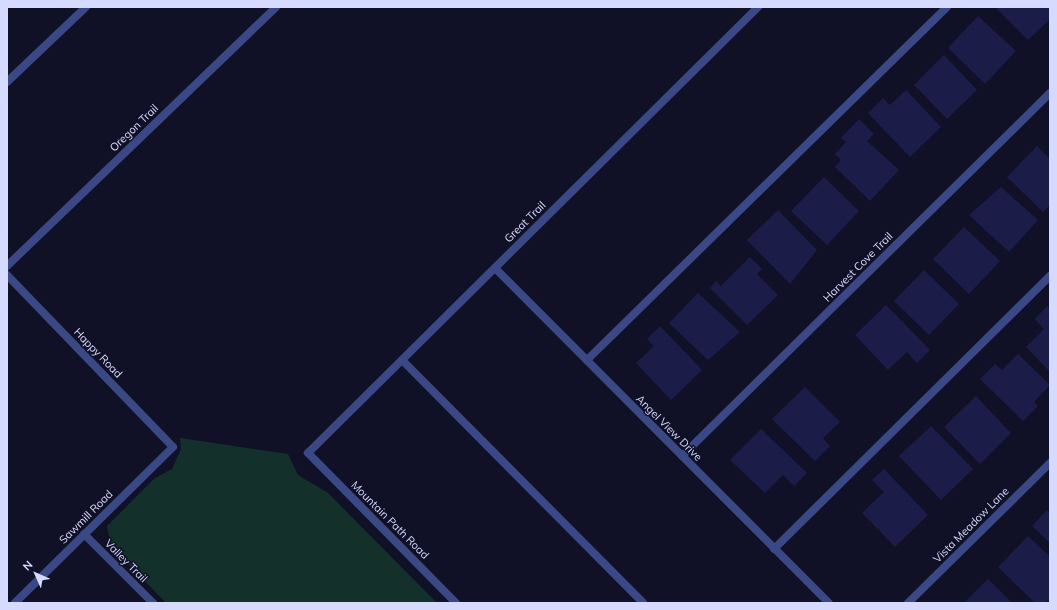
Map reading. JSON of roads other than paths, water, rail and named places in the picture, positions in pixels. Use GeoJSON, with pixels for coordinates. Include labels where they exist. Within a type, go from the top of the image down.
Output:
{"type":"FeatureCollection","features":[{"type":"Feature","properties":{"kind":"street"},"geometry":{"type":"LineString","coordinates":[[7,82],[86,7]]}},
{"type":"Feature","properties":{"kind":"street","name":"Oregon Trail"},"geometry":{"type":"LineString","coordinates":[[7,266],[276,7]]}},
{"type":"Feature","properties":{"kind":"street","name":"Great Trail"},"geometry":{"type":"LineString","coordinates":[[308,454],[758,7]]}},
{"type":"Feature","properties":{"kind":"street"},"geometry":{"type":"LineString","coordinates":[[587,360],[947,7]]}},
{"type":"Feature","properties":{"kind":"street","name":"Harvest Cove Trail"},"geometry":{"type":"LineString","coordinates":[[682,456],[1050,93]]}},
{"type":"Feature","properties":{"kind":"street","name":"Angel View Drive"},"geometry":{"type":"LineString","coordinates":[[495,268],[829,603]]}},
{"type":"Feature","properties":{"kind":"street","name":"Happy Road"},"geometry":{"type":"LineString","coordinates":[[7,275],[173,447]]}},
{"type":"Feature","properties":{"kind":"street"},"geometry":{"type":"LineString","coordinates":[[774,548],[1050,276]]}},
{"type":"Feature","properties":{"kind":"street"},"geometry":{"type":"LineString","coordinates":[[402,360],[643,603]]}},
{"type":"Feature","properties":{"kind":"street","name":"Sawmill Road"},"geometry":{"type":"LineString","coordinates":[[14,603],[173,447]]}},
{"type":"Feature","properties":{"kind":"street","name":"Mountain Path Road"},"geometry":{"type":"LineString","coordinates":[[308,454],[456,603]]}},
{"type":"Feature","properties":{"kind":"street","name":"Vista Meadow Lane"},"geometry":{"type":"LineString","coordinates":[[908,603],[1050,463]]}},
{"type":"Feature","properties":{"kind":"street","name":"Valley Trail"},"geometry":{"type":"LineString","coordinates":[[84,534],[153,603]]}}]}
